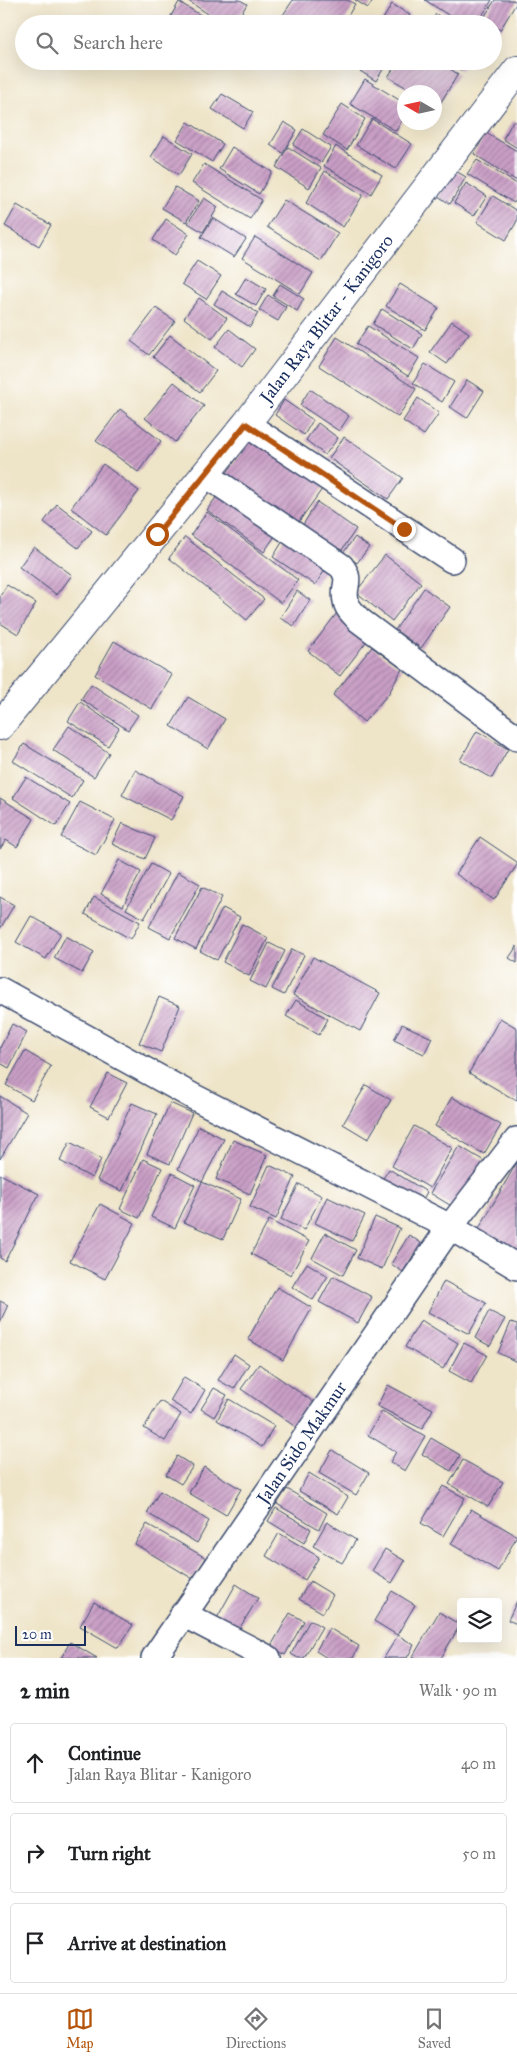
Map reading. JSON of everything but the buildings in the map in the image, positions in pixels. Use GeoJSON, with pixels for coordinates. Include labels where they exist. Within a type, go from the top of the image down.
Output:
{"type":"FeatureCollection","features":[{"type":"Feature","properties":{"kind":"main road","name":"Jalan Raya Blitar - Kanigoro"},"geometry":{"type":"LineString","coordinates":[[0,726],[246,424],[517,70]]}},
{"type":"Feature","properties":{"kind":"street"},"geometry":{"type":"LineString","coordinates":[[246,424],[452,560]]}},
{"type":"Feature","properties":{"kind":"street"},"geometry":{"type":"LineString","coordinates":[[205,474],[341,566],[347,573],[348,583],[345,599],[350,610],[360,620],[517,738]]}},
{"type":"Feature","properties":{"kind":"street"},"geometry":{"type":"LineString","coordinates":[[0,990],[194,1097],[450,1227],[517,1267]]}},
{"type":"Feature","properties":{"kind":"street","name":"Jalan Sido Makmur"},"geometry":{"type":"LineString","coordinates":[[154,1658],[450,1227],[517,1140]]}},
{"type":"Feature","properties":{"kind":"street"},"geometry":{"type":"LineString","coordinates":[[184,1614],[268,1658]]}},
{"type":"Feature","properties":{"kind":"route"},"geometry":{"type":"LineString","coordinates":[[157,534],[246,424],[404,529]]}}]}
